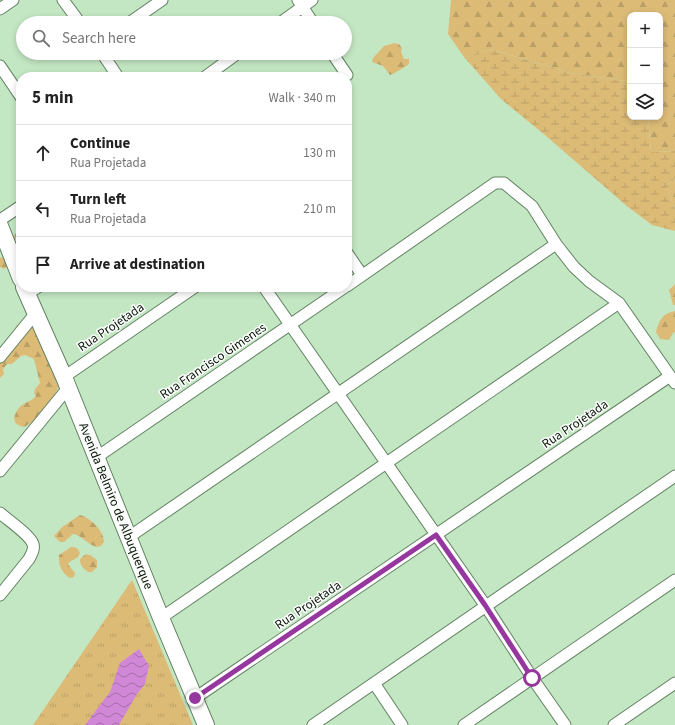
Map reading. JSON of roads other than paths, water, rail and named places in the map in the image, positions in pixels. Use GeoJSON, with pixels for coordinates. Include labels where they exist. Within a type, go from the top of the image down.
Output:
{"type":"FeatureCollection","features":[{"type":"Feature","properties":{"kind":"main road","name":"Avenida Belmiro de Albuquerque"},"geometry":{"type":"LineString","coordinates":[[1,230],[16,263]]}},
{"type":"Feature","properties":{"kind":"main road","name":"Avenida Belmiro de Albuquerque"},"geometry":{"type":"LineString","coordinates":[[28,292],[35,314],[66,382],[161,618],[206,725]]}},
{"type":"Feature","properties":{"kind":"street"},"geometry":{"type":"LineString","coordinates":[[0,9],[13,0]]}},
{"type":"Feature","properties":{"kind":"street"},"geometry":{"type":"LineString","coordinates":[[63,0],[75,16]]}},
{"type":"Feature","properties":{"kind":"street"},"geometry":{"type":"LineString","coordinates":[[139,16],[162,0]]}},
{"type":"Feature","properties":{"kind":"street"},"geometry":{"type":"LineString","coordinates":[[287,16],[300,3],[312,0]]}},
{"type":"Feature","properties":{"kind":"street"},"geometry":{"type":"LineString","coordinates":[[300,3],[308,16]]}},
{"type":"Feature","properties":{"kind":"street"},"geometry":{"type":"LineString","coordinates":[[107,60],[115,72]]}},
{"type":"Feature","properties":{"kind":"street"},"geometry":{"type":"LineString","coordinates":[[212,72],[228,60]]}},
{"type":"Feature","properties":{"kind":"street"},"geometry":{"type":"LineString","coordinates":[[336,60],[343,72]]}},
{"type":"Feature","properties":{"kind":"street"},"geometry":{"type":"LineString","coordinates":[[0,66],[16,90]]}},
{"type":"Feature","properties":{"kind":"street","name":"Rua Projetada"},"geometry":{"type":"LineString","coordinates":[[195,698],[436,535],[673,379],[619,303],[589,281],[574,267],[556,244],[532,206],[504,183],[495,184]]}},
{"type":"Feature","properties":{"kind":"street","name":"Rua Francisco Gimenes"},"geometry":{"type":"LineString","coordinates":[[352,282],[495,184]]}},
{"type":"Feature","properties":{"kind":"street"},"geometry":{"type":"LineString","coordinates":[[1,230],[16,212]]}},
{"type":"Feature","properties":{"kind":"street"},"geometry":{"type":"LineString","coordinates":[[129,537],[556,244]]}},
{"type":"Feature","properties":{"kind":"street"},"geometry":{"type":"LineString","coordinates":[[352,260],[362,275]]}},
{"type":"Feature","properties":{"kind":"street","name":"Rua Projetada"},"geometry":{"type":"LineString","coordinates":[[0,471],[66,382],[188,292]]}},
{"type":"Feature","properties":{"kind":"street"},"geometry":{"type":"LineString","coordinates":[[267,292],[485,605],[532,678],[565,725]]}},
{"type":"Feature","properties":{"kind":"street","name":"Rua Francisco Gimenes"},"geometry":{"type":"LineString","coordinates":[[97,457],[337,292]]}},
{"type":"Feature","properties":{"kind":"street"},"geometry":{"type":"LineString","coordinates":[[161,618],[619,303]]}},
{"type":"Feature","properties":{"kind":"street"},"geometry":{"type":"LineString","coordinates":[[0,357],[35,314]]}},
{"type":"Feature","properties":{"kind":"street"},"geometry":{"type":"LineString","coordinates":[[313,725],[485,605],[675,476]]}},
{"type":"Feature","properties":{"kind":"street"},"geometry":{"type":"LineString","coordinates":[[0,513],[30,539],[34,546],[29,559],[0,595]]}},
{"type":"Feature","properties":{"kind":"street"},"geometry":{"type":"LineString","coordinates":[[464,725],[675,580]]}},
{"type":"Feature","properties":{"kind":"street"},"geometry":{"type":"LineString","coordinates":[[374,683],[402,725]]}},
{"type":"Feature","properties":{"kind":"street"},"geometry":{"type":"LineString","coordinates":[[614,725],[675,683]]}},
{"type":"Feature","properties":{"kind":"water"},"geometry":{"type":"Polygon","coordinates":[[[139,649],[149,666],[145,684],[137,694],[119,725],[85,725],[110,692],[120,663],[139,649]]]}}]}
